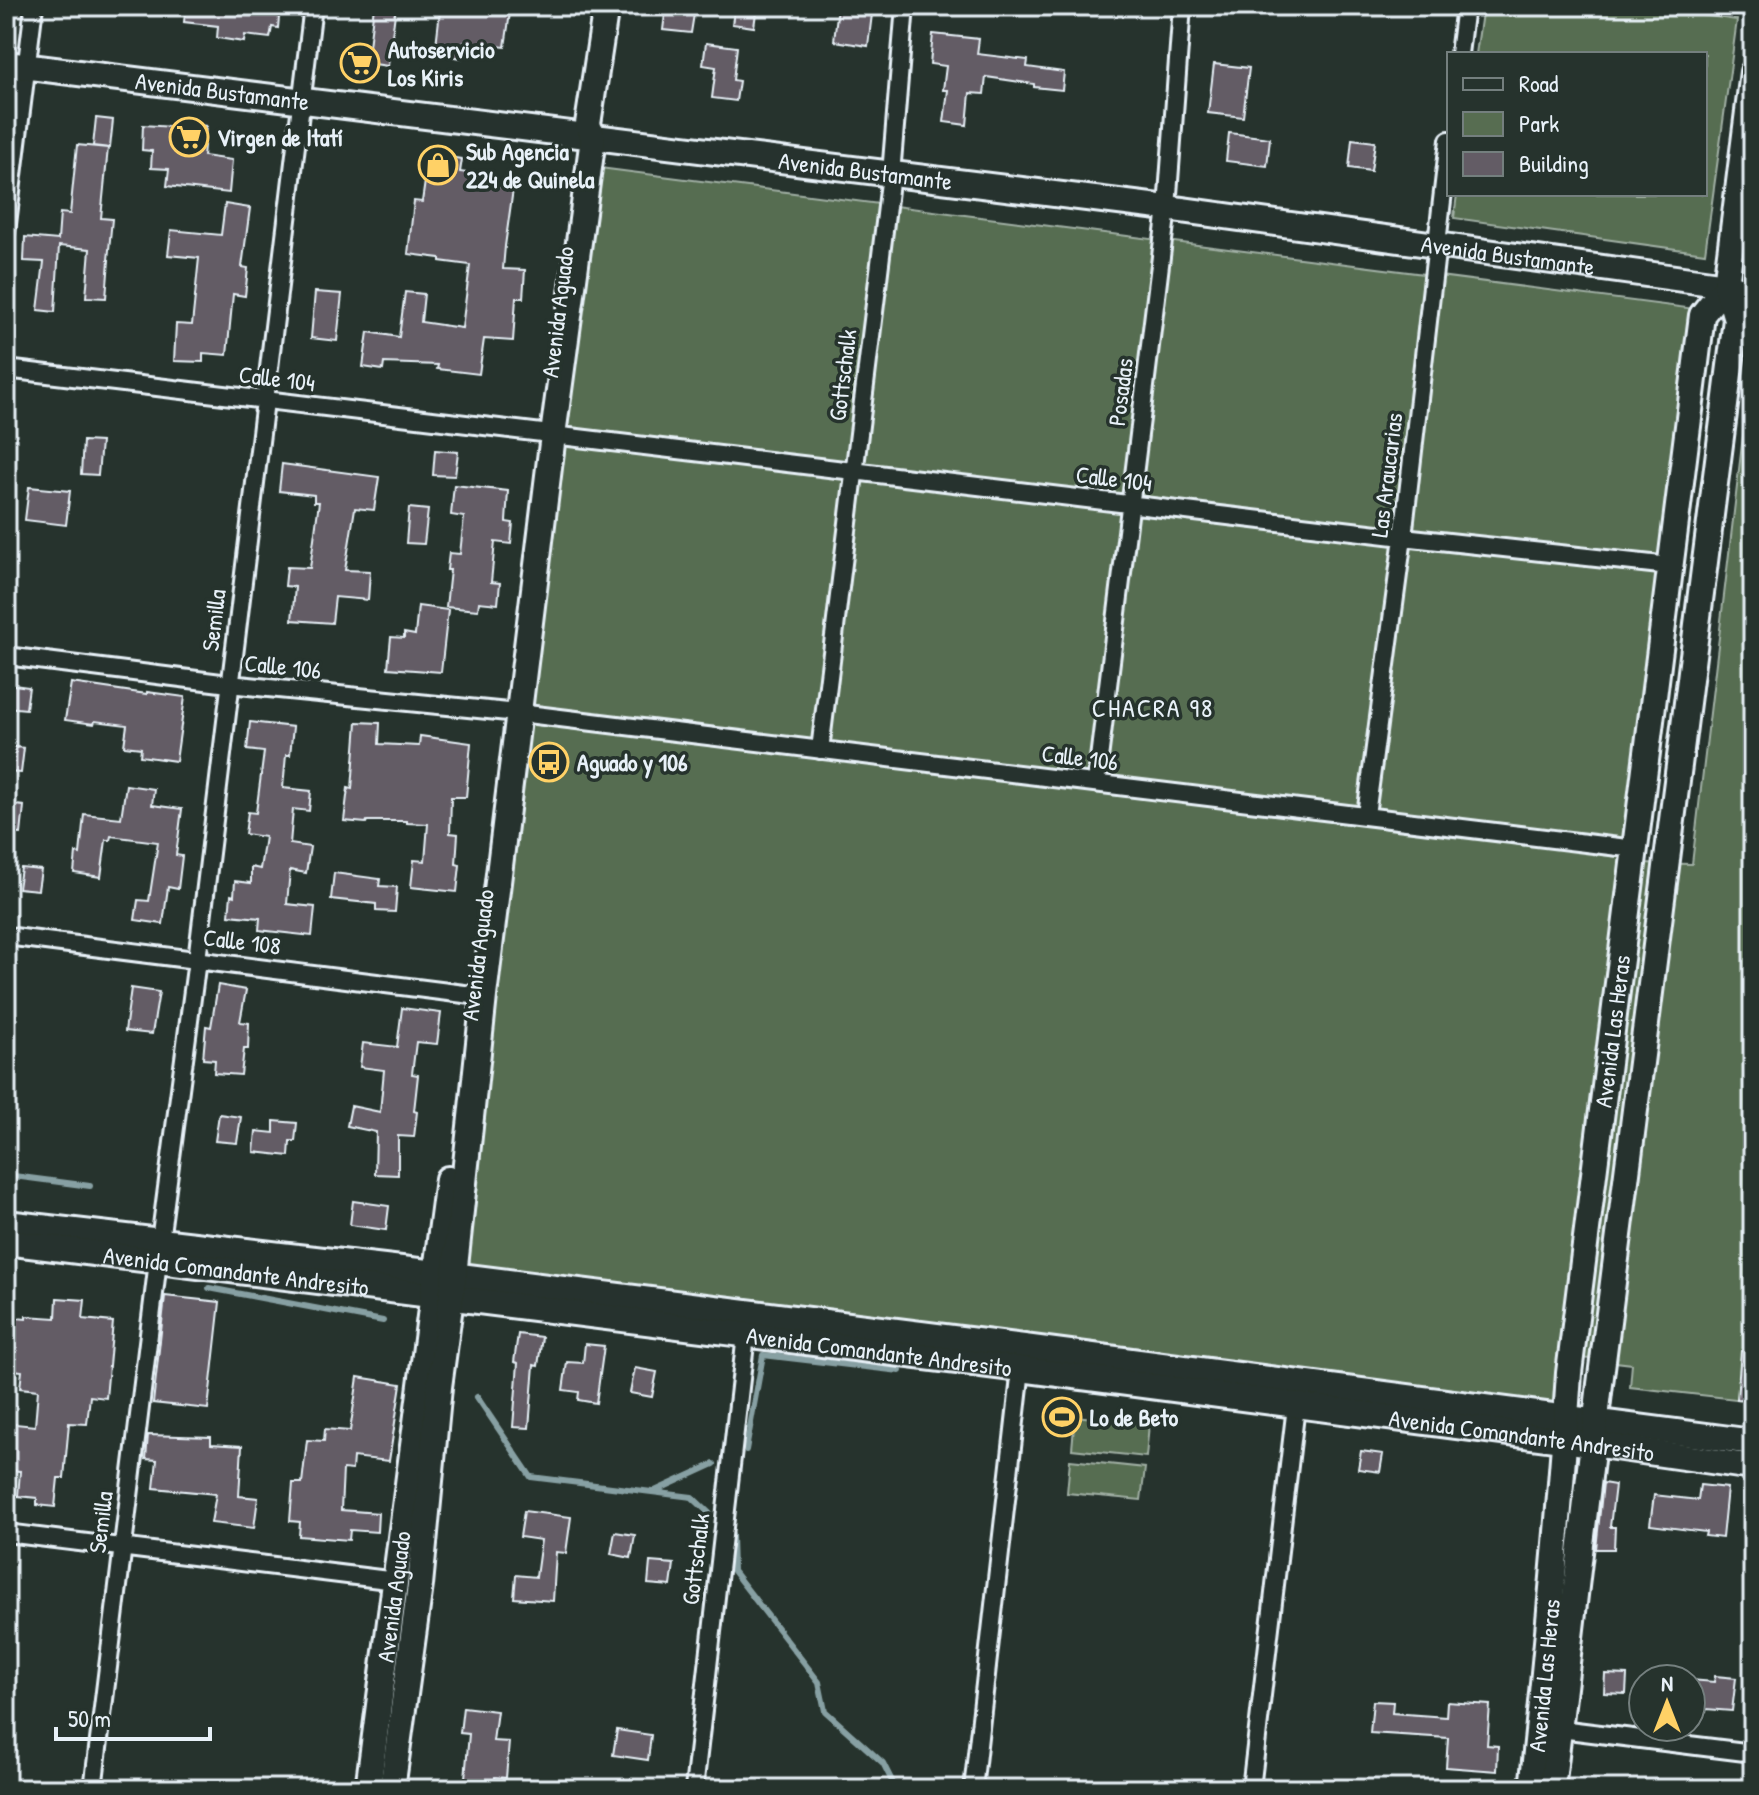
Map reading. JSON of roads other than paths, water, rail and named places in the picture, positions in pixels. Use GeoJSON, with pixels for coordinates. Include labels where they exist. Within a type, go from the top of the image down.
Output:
{"type":"FeatureCollection","features":[{"type":"Feature","properties":{"kind":"main road","name":"Avenida Aguado"},"geometry":{"type":"LineString","coordinates":[[392,1789],[420,1585],[443,1285],[472,995],[513,712],[586,133],[606,6]]}},
{"type":"Feature","properties":{"kind":"main road","name":"Avenida Bustamante"},"geometry":{"type":"LineString","coordinates":[[16,65],[586,133],[1167,208],[1726,285],[1753,293]]}},
{"type":"Feature","properties":{"kind":"main road","name":"Avenida Las Heras"},"geometry":{"type":"LineString","coordinates":[[1552,1789],[1594,1433],[1736,319],[1726,285],[1753,72]]}},
{"type":"Feature","properties":{"kind":"main road","name":"Avenida Bustamante"},"geometry":{"type":"LineString","coordinates":[[1726,285],[1753,279]]}},
{"type":"Feature","properties":{"kind":"main road","name":"Avenida Las Heras"},"geometry":{"type":"LineString","coordinates":[[1532,1789],[1553,1587],[1571,1358],[1702,315],[1726,285]]}},
{"type":"Feature","properties":{"kind":"main road","name":"Avenida Aguado"},"geometry":{"type":"LineString","coordinates":[[368,1789],[396,1581],[443,1285],[484,996],[513,712]]}},
{"type":"Feature","properties":{"kind":"main road","name":"Avenida Comandante Andresito"},"geometry":{"type":"LineString","coordinates":[[6,1223],[159,1251]]}},
{"type":"Feature","properties":{"kind":"main road","name":"Avenida Comandante Andresito"},"geometry":{"type":"LineString","coordinates":[[6,1242],[159,1251],[1022,1358],[1565,1428],[1753,1467]]}},
{"type":"Feature","properties":{"kind":"main road","name":"Avenida Comandante Andresito"},"geometry":{"type":"LineString","coordinates":[[443,1285],[746,1335],[1022,1358],[1296,1406],[1565,1428]]}},
{"type":"Feature","properties":{"kind":"main road","name":"Avenida Comandante Andresito"},"geometry":{"type":"LineString","coordinates":[[1594,1433],[1670,1430],[1753,1442]]}},
{"type":"Feature","properties":{"kind":"street"},"geometry":{"type":"LineString","coordinates":[[6,232],[16,65],[34,6]]}},
{"type":"Feature","properties":{"kind":"street","name":"Semilla"},"geometry":{"type":"LineString","coordinates":[[93,1789],[313,6]]}},
{"type":"Feature","properties":{"kind":"street","name":"Gottschalk"},"geometry":{"type":"LineString","coordinates":[[820,750],[891,174],[905,6]]}},
{"type":"Feature","properties":{"kind":"street","name":"Posadas"},"geometry":{"type":"LineString","coordinates":[[1096,783],[1167,208],[1182,6]]}},
{"type":"Feature","properties":{"kind":"street"},"geometry":{"type":"LineString","coordinates":[[1459,52],[1465,6]]}},
{"type":"Feature","properties":{"kind":"street","name":"Las Araucarias"},"geometry":{"type":"LineString","coordinates":[[1366,815],[1403,537],[1447,158]]}},
{"type":"Feature","properties":{"kind":"street","name":"Calle 104"},"geometry":{"type":"LineString","coordinates":[[6,369],[1403,537],[1670,566]]}},
{"type":"Feature","properties":{"kind":"street","name":"Calle 106"},"geometry":{"type":"LineString","coordinates":[[6,656],[229,684],[513,712],[1635,849]]}},
{"type":"Feature","properties":{"kind":"street","name":"Calle 108"},"geometry":{"type":"LineString","coordinates":[[6,936],[472,995]]}},
{"type":"Feature","properties":{"kind":"street","name":"Gottschalk"},"geometry":{"type":"LineString","coordinates":[[694,1789],[746,1335]]}},
{"type":"Feature","properties":{"kind":"street"},"geometry":{"type":"LineString","coordinates":[[973,1789],[1022,1358]]}},
{"type":"Feature","properties":{"kind":"street"},"geometry":{"type":"LineString","coordinates":[[1251,1789],[1296,1406]]}},
{"type":"Feature","properties":{"kind":"street"},"geometry":{"type":"LineString","coordinates":[[6,1533],[396,1581]]}},
{"type":"Feature","properties":{"kind":"street"},"geometry":{"type":"LineString","coordinates":[[1560,1729],[1753,1753]]}},
{"type":"Feature","properties":{"kind":"waterway"},"geometry":{"type":"LineString","coordinates":[[6,1175],[90,1186]]}},
{"type":"Feature","properties":{"kind":"waterway"},"geometry":{"type":"LineString","coordinates":[[209,1288],[383,1321]]}},
{"type":"Feature","properties":{"kind":"waterway"},"geometry":{"type":"LineString","coordinates":[[746,1450],[763,1355],[900,1371]]}},
{"type":"Feature","properties":{"kind":"waterway"},"geometry":{"type":"LineString","coordinates":[[477,1397],[531,1477],[692,1497],[709,1513]]}},
{"type":"Feature","properties":{"kind":"waterway"},"geometry":{"type":"LineString","coordinates":[[655,1491],[714,1464]]}},
{"type":"Feature","properties":{"kind":"waterway"},"geometry":{"type":"LineString","coordinates":[[732,1535],[733,1571],[819,1682],[825,1711],[883,1763],[896,1789]]}},
{"type":"Feature","properties":{"kind":"place","name":"Autoservicio Los Kiris"},"geometry":{"type":"Point","coordinates":[360,63]}},
{"type":"Feature","properties":{"kind":"place","name":"Virgen de Itatí"},"geometry":{"type":"Point","coordinates":[189,137]}},
{"type":"Feature","properties":{"kind":"place","name":"Sub Agencia 224 de Quinela"},"geometry":{"type":"Point","coordinates":[438,165]}},
{"type":"Feature","properties":{"kind":"place","name":"Aguado y 106"},"geometry":{"type":"Point","coordinates":[549,762]}},
{"type":"Feature","properties":{"kind":"place","name":"Lo de Beto"},"geometry":{"type":"Point","coordinates":[1062,1417]}},
{"type":"Feature","properties":{"kind":"district","name":"CHACRA 98"},"geometry":{"type":"Point","coordinates":[1153,707]}}]}
